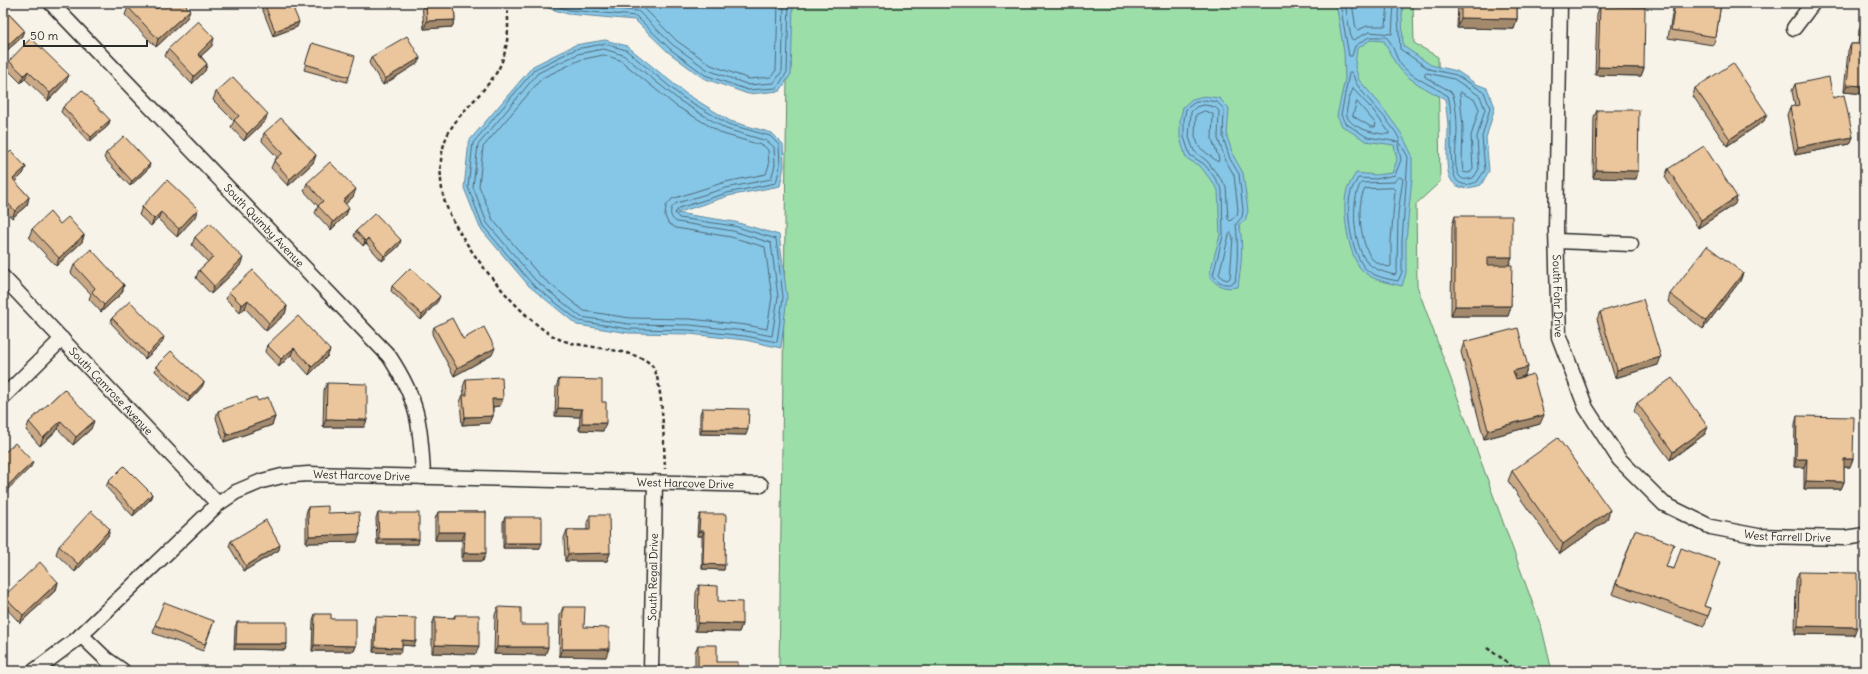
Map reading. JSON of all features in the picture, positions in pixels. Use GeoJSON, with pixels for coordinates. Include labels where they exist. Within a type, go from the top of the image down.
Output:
{"type":"FeatureCollection","features":[{"type":"Feature","properties":{"kind":"street","name":"South Quimby Avenue"},"geometry":{"type":"LineString","coordinates":[[51,3],[389,356],[403,378],[415,406],[422,447],[423,477]]}},
{"type":"Feature","properties":{"kind":"street","name":"South Fohr Drive"},"geometry":{"type":"LineString","coordinates":[[1560,3],[1557,241],[1559,337],[1586,408],[1619,459],[1664,504],[1711,527]]}},
{"type":"Feature","properties":{"kind":"street"},"geometry":{"type":"LineString","coordinates":[[1794,28],[1813,3]]}},
{"type":"Feature","properties":{"kind":"street"},"geometry":{"type":"LineString","coordinates":[[1557,241],[1632,244]]}},
{"type":"Feature","properties":{"kind":"street","name":"South Camrose Avenue"},"geometry":{"type":"LineString","coordinates":[[3,277],[218,504]]}},
{"type":"Feature","properties":{"kind":"street"},"geometry":{"type":"LineString","coordinates":[[3,397],[62,339]]}},
{"type":"Feature","properties":{"kind":"street","name":"West Harcove Drive"},"geometry":{"type":"LineString","coordinates":[[34,671],[82,634],[218,504],[236,492],[282,476],[308,474],[761,485]]}},
{"type":"Feature","properties":{"kind":"street","name":"South Regal Drive"},"geometry":{"type":"LineString","coordinates":[[651,671],[660,482]]}},
{"type":"Feature","properties":{"kind":"street","name":"West Farrell Drive"},"geometry":{"type":"LineString","coordinates":[[1711,527],[1758,536],[1844,538],[1865,535]]}},
{"type":"Feature","properties":{"kind":"street"},"geometry":{"type":"LineString","coordinates":[[82,634],[106,659],[123,671]]}},
{"type":"Feature","properties":{"kind":"path"},"geometry":{"type":"LineString","coordinates":[[507,3],[508,31],[506,48],[499,69],[450,130],[443,151],[440,172],[443,196],[451,217],[477,259],[508,298],[541,328],[558,339],[578,346],[629,353],[644,358],[653,368],[659,388],[664,444],[660,482]]}},
{"type":"Feature","properties":{"kind":"path"},"geometry":{"type":"LineString","coordinates":[[1488,648],[1506,661],[1514,671]]}},
{"type":"Feature","properties":{"kind":"green space"},"geometry":{"type":"Polygon","coordinates":[[[788,3],[1413,3],[1414,43],[1438,57],[1440,182],[1416,204],[1417,286],[1542,629],[1552,671],[779,671],[788,3]]]}},
{"type":"Feature","properties":{"kind":"water"},"geometry":{"type":"Polygon","coordinates":[[[543,3],[793,3],[791,74],[780,91],[748,94],[703,78],[668,52],[635,20],[568,14],[548,8],[543,3]]]}},
{"type":"Feature","properties":{"kind":"water"},"geometry":{"type":"Polygon","coordinates":[[[1336,3],[1403,3],[1403,46],[1431,65],[1457,71],[1476,84],[1487,88],[1495,107],[1486,138],[1489,171],[1481,185],[1467,188],[1458,186],[1452,181],[1448,173],[1448,126],[1445,99],[1421,86],[1404,74],[1395,63],[1384,41],[1370,40],[1357,49],[1355,66],[1359,80],[1380,104],[1401,133],[1412,155],[1412,178],[1406,241],[1406,273],[1402,286],[1380,281],[1362,270],[1353,254],[1347,232],[1345,220],[1345,198],[1347,190],[1356,173],[1376,175],[1392,173],[1397,160],[1394,145],[1366,141],[1342,126],[1337,116],[1345,79],[1344,52],[1336,3]]]}},
{"type":"Feature","properties":{"kind":"water"},"geometry":{"type":"Polygon","coordinates":[[[605,40],[627,46],[685,93],[730,121],[772,133],[783,144],[784,166],[780,186],[728,196],[677,213],[735,222],[779,235],[787,297],[781,348],[745,340],[689,334],[629,333],[577,325],[529,286],[480,228],[464,188],[469,141],[533,66],[575,45],[605,40]]]}},
{"type":"Feature","properties":{"kind":"water"},"geometry":{"type":"Polygon","coordinates":[[[1204,96],[1219,98],[1229,108],[1227,137],[1234,157],[1243,173],[1248,211],[1245,221],[1239,224],[1242,248],[1238,287],[1229,288],[1218,285],[1209,276],[1220,235],[1218,190],[1201,167],[1186,158],[1180,138],[1180,120],[1183,107],[1192,99],[1204,96]]]}},
{"type":"Feature","properties":{"kind":"building"},"geometry":{"type":"Polygon","coordinates":[[[132,3],[151,3],[157,9],[163,3],[183,3],[190,10],[158,39],[128,7],[132,3]]]}},
{"type":"Feature","properties":{"kind":"building"},"geometry":{"type":"Polygon","coordinates":[[[264,3],[291,3],[299,22],[275,31],[264,3]]]}},
{"type":"Feature","properties":{"kind":"building"},"geometry":{"type":"Polygon","coordinates":[[[426,3],[454,3],[455,20],[427,21],[426,3]]]}},
{"type":"Feature","properties":{"kind":"building"},"geometry":{"type":"Polygon","coordinates":[[[1461,3],[1517,3],[1517,19],[1461,18],[1461,3]]]}},
{"type":"Feature","properties":{"kind":"building"},"geometry":{"type":"Polygon","coordinates":[[[1675,3],[1721,3],[1716,37],[1671,30],[1675,3]]]}},
{"type":"Feature","properties":{"kind":"building"},"geometry":{"type":"Polygon","coordinates":[[[1600,6],[1645,7],[1644,68],[1598,67],[1600,6]]]}},
{"type":"Feature","properties":{"kind":"building"},"geometry":{"type":"Polygon","coordinates":[[[3,8],[24,30],[6,47],[3,44],[3,8]]]}},
{"type":"Feature","properties":{"kind":"building"},"geometry":{"type":"Polygon","coordinates":[[[198,21],[214,38],[198,54],[207,64],[194,76],[168,49],[198,21]]]}},
{"type":"Feature","properties":{"kind":"building"},"geometry":{"type":"Polygon","coordinates":[[[1862,23],[1865,23],[1865,86],[1847,85],[1851,44],[1860,44],[1862,23]]]}},
{"type":"Feature","properties":{"kind":"building"},"geometry":{"type":"Polygon","coordinates":[[[407,36],[420,58],[385,79],[371,57],[407,36]]]}},
{"type":"Feature","properties":{"kind":"building"},"geometry":{"type":"Polygon","coordinates":[[[31,38],[69,75],[50,93],[28,71],[24,75],[9,61],[31,38]]]}},
{"type":"Feature","properties":{"kind":"building"},"geometry":{"type":"Polygon","coordinates":[[[312,43],[355,56],[349,77],[305,64],[312,43]]]}},
{"type":"Feature","properties":{"kind":"building"},"geometry":{"type":"Polygon","coordinates":[[[1733,63],[1767,114],[1730,139],[1695,88],[1733,63]]]}},
{"type":"Feature","properties":{"kind":"building"},"geometry":{"type":"Polygon","coordinates":[[[233,77],[268,114],[247,134],[234,120],[239,116],[216,92],[233,77]]]}},
{"type":"Feature","properties":{"kind":"building"},"geometry":{"type":"Polygon","coordinates":[[[1829,77],[1833,98],[1844,95],[1853,137],[1798,147],[1790,107],[1799,105],[1795,84],[1829,77]]]}},
{"type":"Feature","properties":{"kind":"building"},"geometry":{"type":"Polygon","coordinates":[[[82,90],[110,120],[91,137],[63,107],[82,90]]]}},
{"type":"Feature","properties":{"kind":"building"},"geometry":{"type":"Polygon","coordinates":[[[1597,110],[1639,110],[1638,171],[1596,170],[1597,110]]]}},
{"type":"Feature","properties":{"kind":"building"},"geometry":{"type":"Polygon","coordinates":[[[281,118],[316,155],[290,179],[274,161],[283,153],[264,133],[281,118]]]}},
{"type":"Feature","properties":{"kind":"building"},"geometry":{"type":"Polygon","coordinates":[[[124,136],[150,164],[132,181],[106,153],[124,136]]]}},
{"type":"Feature","properties":{"kind":"building"},"geometry":{"type":"Polygon","coordinates":[[[1704,146],[1737,197],[1701,220],[1668,169],[1704,146]]]}},
{"type":"Feature","properties":{"kind":"building"},"geometry":{"type":"Polygon","coordinates":[[[11,151],[26,167],[13,179],[29,197],[15,211],[3,198],[3,158],[11,151]]]}},
{"type":"Feature","properties":{"kind":"building"},"geometry":{"type":"Polygon","coordinates":[[[330,162],[356,189],[343,201],[349,208],[333,222],[318,206],[323,201],[307,183],[330,162]]]}},
{"type":"Feature","properties":{"kind":"building"},"geometry":{"type":"Polygon","coordinates":[[[167,180],[198,209],[179,229],[161,212],[154,219],[142,207],[167,180]]]}},
{"type":"Feature","properties":{"kind":"building"},"geometry":{"type":"Polygon","coordinates":[[[50,212],[60,224],[68,217],[84,235],[59,258],[32,229],[50,212]]]}},
{"type":"Feature","properties":{"kind":"building"},"geometry":{"type":"Polygon","coordinates":[[[375,213],[401,240],[384,256],[368,238],[365,241],[356,231],[375,213]]]}},
{"type":"Feature","properties":{"kind":"building"},"geometry":{"type":"Polygon","coordinates":[[[1455,216],[1512,216],[1512,257],[1488,257],[1488,265],[1512,265],[1511,306],[1455,306],[1455,216]]]}},
{"type":"Feature","properties":{"kind":"building"},"geometry":{"type":"Polygon","coordinates":[[[210,223],[243,258],[214,286],[199,270],[213,257],[195,237],[210,223]]]}},
{"type":"Feature","properties":{"kind":"building"},"geometry":{"type":"Polygon","coordinates":[[[1707,246],[1743,273],[1706,321],[1670,294],[1707,246]]]}},
{"type":"Feature","properties":{"kind":"building"},"geometry":{"type":"Polygon","coordinates":[[[91,249],[124,285],[104,305],[92,292],[95,288],[74,265],[91,249]]]}},
{"type":"Feature","properties":{"kind":"building"},"geometry":{"type":"Polygon","coordinates":[[[410,268],[440,296],[422,315],[392,286],[410,268]]]}},
{"type":"Feature","properties":{"kind":"building"},"geometry":{"type":"Polygon","coordinates":[[[253,270],[287,306],[269,323],[248,300],[242,305],[229,292],[253,270]]]}},
{"type":"Feature","properties":{"kind":"building"},"geometry":{"type":"Polygon","coordinates":[[[1643,299],[1661,357],[1617,370],[1600,312],[1643,299]]]}},
{"type":"Feature","properties":{"kind":"building"},"geometry":{"type":"Polygon","coordinates":[[[130,301],[164,337],[147,354],[112,318],[130,301]]]}},
{"type":"Feature","properties":{"kind":"building"},"geometry":{"type":"Polygon","coordinates":[[[298,316],[330,350],[312,367],[294,348],[281,359],[267,345],[298,316]]]}},
{"type":"Feature","properties":{"kind":"building"},"geometry":{"type":"Polygon","coordinates":[[[452,318],[463,339],[484,327],[495,348],[457,368],[434,327],[452,318]]]}},
{"type":"Feature","properties":{"kind":"building"},"geometry":{"type":"Polygon","coordinates":[[[1518,328],[1528,367],[1513,371],[1516,379],[1533,374],[1544,415],[1488,430],[1464,342],[1518,328]]]}},
{"type":"Feature","properties":{"kind":"building"},"geometry":{"type":"Polygon","coordinates":[[[171,351],[204,382],[190,397],[156,366],[171,351]]]}},
{"type":"Feature","properties":{"kind":"building"},"geometry":{"type":"Polygon","coordinates":[[[502,377],[503,399],[492,399],[493,416],[465,417],[463,395],[467,395],[466,379],[502,377]]]}},
{"type":"Feature","properties":{"kind":"building"},"geometry":{"type":"Polygon","coordinates":[[[1672,378],[1708,427],[1673,452],[1637,403],[1672,378]]]}},
{"type":"Feature","properties":{"kind":"building"},"geometry":{"type":"Polygon","coordinates":[[[559,379],[602,380],[602,402],[606,402],[606,423],[582,423],[582,409],[558,408],[559,379]]]}},
{"type":"Feature","properties":{"kind":"building"},"geometry":{"type":"Polygon","coordinates":[[[327,383],[367,384],[367,420],[326,419],[327,383]]]}},
{"type":"Feature","properties":{"kind":"building"},"geometry":{"type":"Polygon","coordinates":[[[64,389],[94,421],[76,437],[61,421],[43,438],[29,422],[64,389]]]}},
{"type":"Feature","properties":{"kind":"building"},"geometry":{"type":"Polygon","coordinates":[[[256,397],[258,401],[268,397],[275,417],[227,435],[218,411],[256,397]]]}},
{"type":"Feature","properties":{"kind":"building"},"geometry":{"type":"Polygon","coordinates":[[[702,408],[749,409],[748,429],[702,429],[702,408]]]}},
{"type":"Feature","properties":{"kind":"building"},"geometry":{"type":"Polygon","coordinates":[[[1797,416],[1854,417],[1853,459],[1844,459],[1844,482],[1806,481],[1807,459],[1796,459],[1797,416]]]}},
{"type":"Feature","properties":{"kind":"building"},"geometry":{"type":"Polygon","coordinates":[[[1558,438],[1610,510],[1563,544],[1512,471],[1558,438]]]}},
{"type":"Feature","properties":{"kind":"building"},"geometry":{"type":"Polygon","coordinates":[[[15,443],[33,462],[3,489],[3,454],[15,443]]]}},
{"type":"Feature","properties":{"kind":"building"},"geometry":{"type":"Polygon","coordinates":[[[124,466],[152,494],[135,511],[108,482],[124,466]]]}},
{"type":"Feature","properties":{"kind":"building"},"geometry":{"type":"Polygon","coordinates":[[[328,506],[328,513],[359,512],[360,534],[309,536],[308,507],[328,506]]]}},
{"type":"Feature","properties":{"kind":"building"},"geometry":{"type":"Polygon","coordinates":[[[91,511],[110,529],[78,564],[59,546],[91,511]]]}},
{"type":"Feature","properties":{"kind":"building"},"geometry":{"type":"Polygon","coordinates":[[[438,512],[486,512],[486,553],[464,553],[465,532],[438,532],[438,512]]]}},
{"type":"Feature","properties":{"kind":"building"},"geometry":{"type":"Polygon","coordinates":[[[378,513],[419,513],[419,539],[379,539],[378,513]]]}},
{"type":"Feature","properties":{"kind":"building"},"geometry":{"type":"Polygon","coordinates":[[[700,514],[726,514],[725,565],[703,564],[704,531],[699,531],[700,514]]]}},
{"type":"Feature","properties":{"kind":"building"},"geometry":{"type":"Polygon","coordinates":[[[590,515],[609,515],[610,553],[568,554],[567,530],[590,530],[590,515]]]}},
{"type":"Feature","properties":{"kind":"building"},"geometry":{"type":"Polygon","coordinates":[[[505,517],[542,517],[542,543],[505,543],[505,517]]]}},
{"type":"Feature","properties":{"kind":"building"},"geometry":{"type":"Polygon","coordinates":[[[266,520],[280,545],[246,566],[231,541],[266,520]]]}},
{"type":"Feature","properties":{"kind":"building"},"geometry":{"type":"Polygon","coordinates":[[[1635,530],[1674,544],[1666,567],[1674,569],[1681,548],[1720,562],[1704,606],[1711,608],[1708,616],[1616,584],[1635,530]]]}},
{"type":"Feature","properties":{"kind":"building"},"geometry":{"type":"Polygon","coordinates":[[[40,562],[58,582],[23,615],[4,596],[40,562]]]}},
{"type":"Feature","properties":{"kind":"building"},"geometry":{"type":"Polygon","coordinates":[[[1799,572],[1857,573],[1857,627],[1798,626],[1799,572]]]}},
{"type":"Feature","properties":{"kind":"building"},"geometry":{"type":"Polygon","coordinates":[[[699,585],[718,586],[718,601],[742,602],[742,624],[698,623],[699,585]]]}},
{"type":"Feature","properties":{"kind":"building"},"geometry":{"type":"Polygon","coordinates":[[[164,602],[214,621],[205,644],[155,625],[164,602]]]}},
{"type":"Feature","properties":{"kind":"building"},"geometry":{"type":"Polygon","coordinates":[[[498,607],[521,608],[521,625],[548,625],[548,647],[497,647],[498,607]]]}},
{"type":"Feature","properties":{"kind":"building"},"geometry":{"type":"Polygon","coordinates":[[[563,607],[585,607],[584,627],[609,628],[609,649],[562,649],[563,607]]]}},
{"type":"Feature","properties":{"kind":"building"},"geometry":{"type":"Polygon","coordinates":[[[315,614],[331,614],[331,619],[356,619],[356,646],[314,645],[315,614]]]}},
{"type":"Feature","properties":{"kind":"building"},"geometry":{"type":"Polygon","coordinates":[[[455,615],[479,615],[479,646],[435,645],[435,617],[455,618],[455,615]]]}},
{"type":"Feature","properties":{"kind":"building"},"geometry":{"type":"Polygon","coordinates":[[[376,617],[416,618],[416,641],[402,640],[402,648],[375,647],[376,617]]]}},
{"type":"Feature","properties":{"kind":"building"},"geometry":{"type":"Polygon","coordinates":[[[237,622],[287,622],[287,644],[236,644],[237,622]]]}},
{"type":"Feature","properties":{"kind":"building"},"geometry":{"type":"Polygon","coordinates":[[[698,645],[717,645],[717,662],[738,662],[738,671],[698,671],[698,645]]]}}]}
